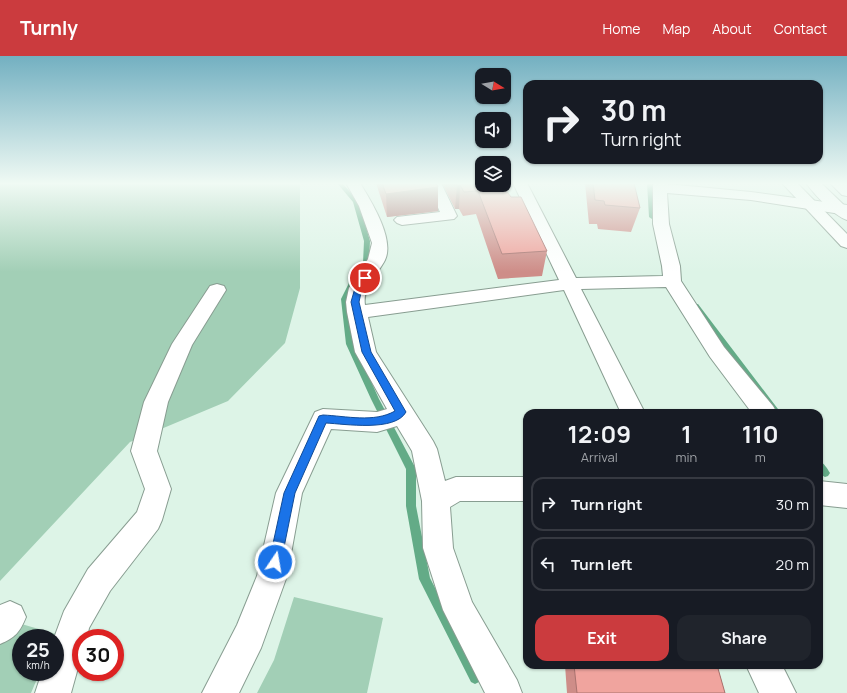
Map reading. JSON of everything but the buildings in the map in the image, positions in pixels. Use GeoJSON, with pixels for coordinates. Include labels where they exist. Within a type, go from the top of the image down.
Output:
{"type":"FeatureCollection","features":[{"type":"Feature","properties":{"kind":"main road"},"geometry":{"type":"LineString","coordinates":[[369,213],[380,243],[377,259],[358,288],[355,302],[366,352],[389,418],[424,449],[436,501],[438,548],[459,610],[504,693]]}},
{"type":"Feature","properties":{"kind":"main road"},"geometry":{"type":"LineString","coordinates":[[402,220],[449,216],[448,213]]}},
{"type":"Feature","properties":{"kind":"main road"},"geometry":{"type":"LineString","coordinates":[[534,213],[631,409]]}},
{"type":"Feature","properties":{"kind":"main road"},"geometry":{"type":"LineString","coordinates":[[661,213],[662,224],[671,266],[672,281],[717,352],[762,409]]}},
{"type":"Feature","properties":{"kind":"main road"},"geometry":{"type":"LineString","coordinates":[[818,213],[847,243]]}},
{"type":"Feature","properties":{"kind":"main road"},"geometry":{"type":"LineString","coordinates":[[357,312],[569,284],[672,281]]}},
{"type":"Feature","properties":{"kind":"main road"},"geometry":{"type":"LineString","coordinates":[[53,693],[75,622],[100,580],[148,520],[158,488],[144,451],[156,402],[182,344],[217,290]]}},
{"type":"Feature","properties":{"kind":"main road"},"geometry":{"type":"LineString","coordinates":[[220,693],[249,636],[272,576],[290,493],[323,419],[389,418]]}},
{"type":"Feature","properties":{"kind":"main road"},"geometry":{"type":"LineString","coordinates":[[436,501],[456,489],[523,489]]}},
{"type":"Feature","properties":{"kind":"main road"},"geometry":{"type":"LineString","coordinates":[[765,669],[778,693]]}},
{"type":"Feature","properties":{"kind":"green space"},"geometry":{"type":"Polygon","coordinates":[[[0,213],[300,213],[300,288],[285,343],[228,401],[130,442],[0,581],[0,213]]]}},
{"type":"Feature","properties":{"kind":"green space"},"geometry":{"type":"Polygon","coordinates":[[[294,597],[383,618],[367,693],[257,693],[274,660],[294,597]]]}},
{"type":"Feature","properties":{"kind":"green space"},"geometry":{"type":"Polygon","coordinates":[[[18,623],[39,629],[13,629],[18,623]]]}},
{"type":"Feature","properties":{"kind":"green space"},"geometry":{"type":"Polygon","coordinates":[[[12,630],[12,681],[36,681],[31,693],[0,693],[0,643],[12,630]]]}},
{"type":"Feature","properties":{"kind":"waterway"},"geometry":{"type":"LineString","coordinates":[[359,213],[367,241],[366,263],[354,279],[344,299],[350,344],[375,399],[411,469],[411,506],[425,579],[475,678]]}},
{"type":"Feature","properties":{"kind":"waterway"},"geometry":{"type":"LineString","coordinates":[[652,213],[652,217]]}},
{"type":"Feature","properties":{"kind":"waterway"},"geometry":{"type":"LineString","coordinates":[[696,306],[774,409]]}},
{"type":"Feature","properties":{"kind":"route"},"geometry":{"type":"LineString","coordinates":[[275,562],[290,493],[323,419],[377,422],[390,419],[401,412],[366,352],[355,302],[358,288],[365,278]]}}]}
